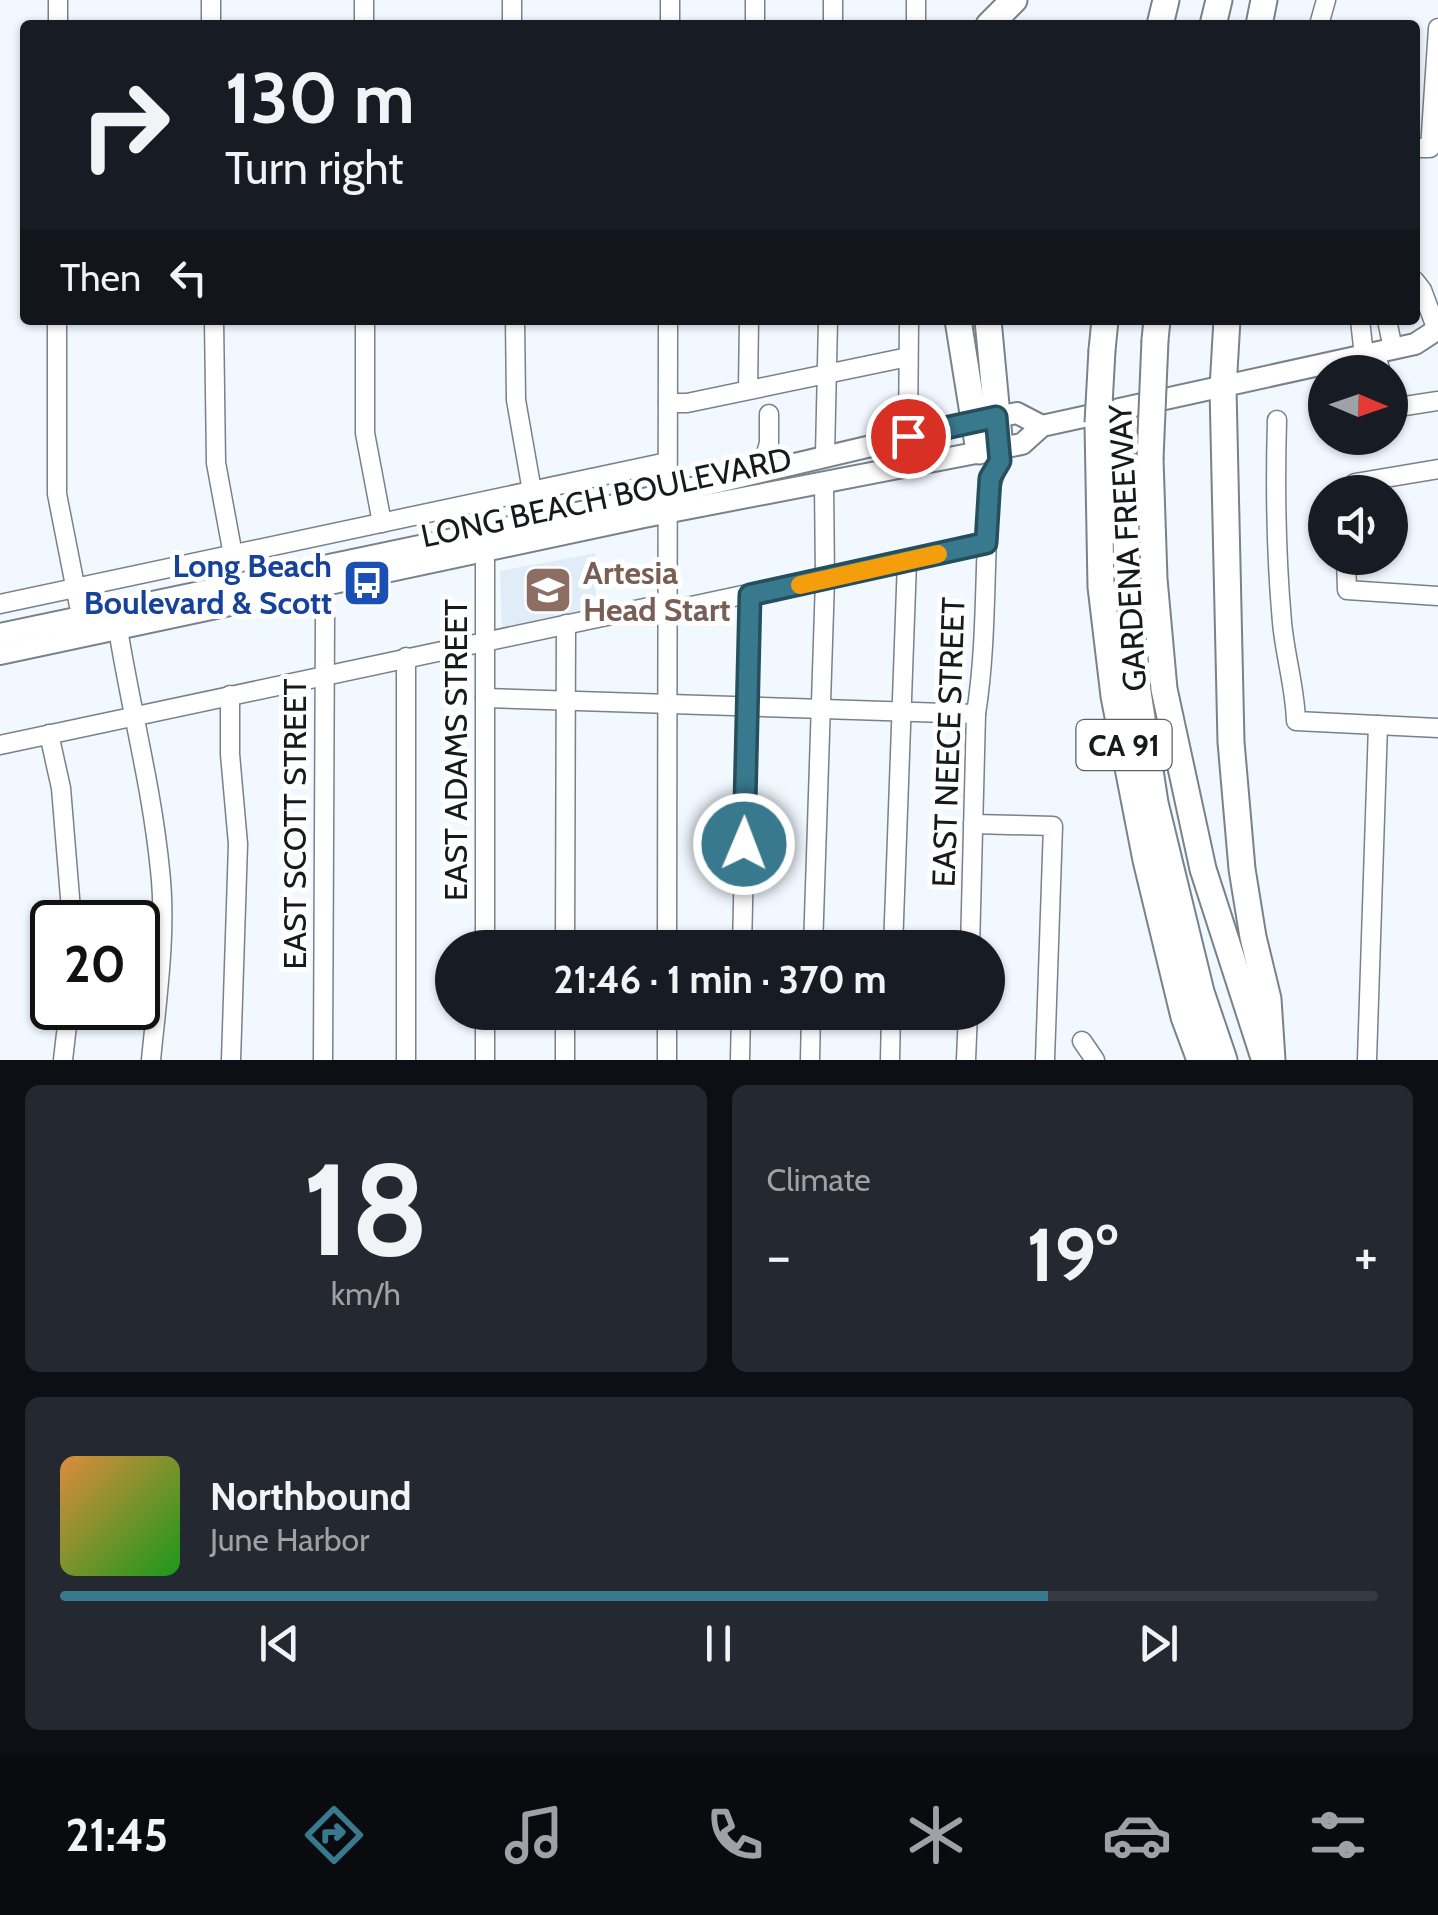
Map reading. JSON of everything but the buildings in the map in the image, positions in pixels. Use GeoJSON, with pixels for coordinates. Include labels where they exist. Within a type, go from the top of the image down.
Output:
{"type":"FeatureCollection","features":[{"type":"Feature","properties":{"kind":"highway"},"geometry":{"type":"LineString","coordinates":[[994,20],[1014,0]]}},
{"type":"Feature","properties":{"kind":"highway"},"geometry":{"type":"LineString","coordinates":[[959,325],[986,419],[990,450]]}},
{"type":"Feature","properties":{"kind":"highway"},"geometry":{"type":"LineString","coordinates":[[986,419],[988,325]]}},
{"type":"Feature","properties":{"kind":"highway","name":"GARDENA FREEWAY"},"geometry":{"type":"LineString","coordinates":[[1103,325],[1098,423],[1101,587],[1114,696],[1146,860],[1184,1017],[1200,1060]]}},
{"type":"Feature","properties":{"kind":"highway"},"geometry":{"type":"LineString","coordinates":[[1226,325],[1223,388],[1231,742],[1242,869],[1268,1000],[1268,1060]]}},
{"type":"Feature","properties":{"kind":"highway","name":"GARDENA FREEWAY"},"geometry":{"type":"LineString","coordinates":[[1156,330],[1150,460],[1154,579],[1164,689],[1203,869],[1268,1060]]}},
{"type":"Feature","properties":{"kind":"highway"},"geometry":{"type":"LineString","coordinates":[[1098,423],[1124,462],[1127,574],[1138,692],[1155,804],[1201,992],[1224,1060]]}},
{"type":"Feature","properties":{"kind":"highway"},"geometry":{"type":"LineString","coordinates":[[1176,746],[1162,788],[1197,947],[1234,1060]]}},
{"type":"Feature","properties":{"kind":"highway"},"geometry":{"type":"LineString","coordinates":[[1183,1060],[1184,1017]]}},
{"type":"Feature","properties":{"kind":"main road","name":"LONG BEACH BOULEVARD"},"geometry":{"type":"LineString","coordinates":[[1386,355],[1415,344],[1437,329]]}},
{"type":"Feature","properties":{"kind":"main road","name":"LONG BEACH BOULEVARD"},"geometry":{"type":"LineString","coordinates":[[1415,344],[1438,350]]}},
{"type":"Feature","properties":{"kind":"main road","name":"LONG BEACH BOULEVARD"},"geometry":{"type":"LineString","coordinates":[[0,634],[668,503],[824,482],[1022,444],[1042,426],[1308,372]]}},
{"type":"Feature","properties":{"kind":"main road","name":"LONG BEACH BOULEVARD"},"geometry":{"type":"LineString","coordinates":[[0,654],[485,553],[668,503],[760,471],[908,436],[1017,414],[1042,426]]}},
{"type":"Feature","properties":{"kind":"street"},"geometry":{"type":"LineString","coordinates":[[1423,148],[1438,28]]}},
{"type":"Feature","properties":{"kind":"street"},"geometry":{"type":"LineString","coordinates":[[1420,291],[1437,329]]}},
{"type":"Feature","properties":{"kind":"street"},"geometry":{"type":"LineString","coordinates":[[57,325],[57,494],[79,606],[118,629],[136,714],[161,874],[160,960],[151,1060]]}},
{"type":"Feature","properties":{"kind":"street"},"geometry":{"type":"LineString","coordinates":[[214,325],[216,463],[233,555]]}},
{"type":"Feature","properties":{"kind":"street"},"geometry":{"type":"LineString","coordinates":[[364,325],[365,433],[382,523]]}},
{"type":"Feature","properties":{"kind":"street"},"geometry":{"type":"LineString","coordinates":[[514,325],[516,400],[532,491]]}},
{"type":"Feature","properties":{"kind":"street"},"geometry":{"type":"LineString","coordinates":[[667,930],[668,325]]}},
{"type":"Feature","properties":{"kind":"street"},"geometry":{"type":"LineString","coordinates":[[748,388],[750,325]]}},
{"type":"Feature","properties":{"kind":"street"},"geometry":{"type":"LineString","coordinates":[[824,455],[828,325]]}},
{"type":"Feature","properties":{"kind":"street"},"geometry":{"type":"LineString","coordinates":[[908,436],[910,325]]}},
{"type":"Feature","properties":{"kind":"street"},"geometry":{"type":"LineString","coordinates":[[1362,325],[1377,355]]}},
{"type":"Feature","properties":{"kind":"street"},"geometry":{"type":"LineString","coordinates":[[1379,355],[1385,325]]}},
{"type":"Feature","properties":{"kind":"street"},"geometry":{"type":"LineString","coordinates":[[668,403],[687,403],[908,357]]}},
{"type":"Feature","properties":{"kind":"street"},"geometry":{"type":"LineString","coordinates":[[1408,406],[1438,401]]}},
{"type":"Feature","properties":{"kind":"street"},"geometry":{"type":"LineString","coordinates":[[760,471],[769,444],[769,414]]}},
{"type":"Feature","properties":{"kind":"street"},"geometry":{"type":"LineString","coordinates":[[1277,420],[1277,543],[1282,623],[1289,673],[1295,685],[1296,722],[1438,728]]}},
{"type":"Feature","properties":{"kind":"street","name":"EAST NEECE STREET"},"geometry":{"type":"LineString","coordinates":[[970,930],[976,714],[982,678],[990,478],[1000,461],[990,450]]}},
{"type":"Feature","properties":{"kind":"street"},"geometry":{"type":"LineString","coordinates":[[0,604],[666,462]]}},
{"type":"Feature","properties":{"kind":"street"},"geometry":{"type":"LineString","coordinates":[[1402,475],[1438,469]]}},
{"type":"Feature","properties":{"kind":"street"},"geometry":{"type":"LineString","coordinates":[[815,930],[825,580],[824,482]]}},
{"type":"Feature","properties":{"kind":"street"},"geometry":{"type":"LineString","coordinates":[[0,744],[485,640],[750,595],[986,543]]}},
{"type":"Feature","properties":{"kind":"street","name":"EAST ADAMS STREET"},"geometry":{"type":"LineString","coordinates":[[485,553],[485,930]]}},
{"type":"Feature","properties":{"kind":"street"},"geometry":{"type":"LineString","coordinates":[[894,930],[906,561]]}},
{"type":"Feature","properties":{"kind":"street"},"geometry":{"type":"LineString","coordinates":[[1347,575],[1348,590],[1438,596]]}},
{"type":"Feature","properties":{"kind":"street","name":"EAST SCOTT STREET"},"geometry":{"type":"LineString","coordinates":[[320,588],[325,618],[323,1060]]}},
{"type":"Feature","properties":{"kind":"street"},"geometry":{"type":"LineString","coordinates":[[742,930],[750,595]]}},
{"type":"Feature","properties":{"kind":"street"},"geometry":{"type":"LineString","coordinates":[[565,930],[566,624]]}},
{"type":"Feature","properties":{"kind":"street"},"geometry":{"type":"LineString","coordinates":[[406,657],[406,1060]]}},
{"type":"Feature","properties":{"kind":"street"},"geometry":{"type":"LineString","coordinates":[[230,694],[230,754],[238,844],[231,1060]]}},
{"type":"Feature","properties":{"kind":"street"},"geometry":{"type":"LineString","coordinates":[[485,698],[976,714]]}},
{"type":"Feature","properties":{"kind":"street"},"geometry":{"type":"LineString","coordinates":[[1367,1060],[1378,725]]}},
{"type":"Feature","properties":{"kind":"street"},"geometry":{"type":"LineString","coordinates":[[49,734],[61,788],[70,900]]}},
{"type":"Feature","properties":{"kind":"street"},"geometry":{"type":"LineString","coordinates":[[973,824],[1053,826],[1045,1060]]}},
{"type":"Feature","properties":{"kind":"street"},"geometry":{"type":"LineString","coordinates":[[64,1060],[67,1030]]}},
{"type":"Feature","properties":{"kind":"street"},"geometry":{"type":"LineString","coordinates":[[485,1030],[485,1060]]}},
{"type":"Feature","properties":{"kind":"street"},"geometry":{"type":"LineString","coordinates":[[565,1030],[565,1060]]}},
{"type":"Feature","properties":{"kind":"street"},"geometry":{"type":"LineString","coordinates":[[666,1060],[667,1030]]}},
{"type":"Feature","properties":{"kind":"street"},"geometry":{"type":"LineString","coordinates":[[740,1060],[741,1030]]}},
{"type":"Feature","properties":{"kind":"street"},"geometry":{"type":"LineString","coordinates":[[810,1060],[811,1030]]}},
{"type":"Feature","properties":{"kind":"street"},"geometry":{"type":"LineString","coordinates":[[890,1060],[891,1030]]}},
{"type":"Feature","properties":{"kind":"street"},"geometry":{"type":"LineString","coordinates":[[966,1060],[967,1030]]}},
{"type":"Feature","properties":{"kind":"street"},"geometry":{"type":"LineString","coordinates":[[1082,1040],[1095,1060]]}},
{"type":"Feature","properties":{"kind":"shaded area","name":"Artesia Head Start"},"geometry":{"type":"Polygon","coordinates":[[[595,553],[596,610],[502,628],[500,571],[595,553]]]}},
{"type":"Feature","properties":{"kind":"slow traffic"},"geometry":{"type":"LineString","coordinates":[[800,585],[938,554]]}},
{"type":"Feature","properties":{"kind":"place","name":"Long Beach Boulevard & Scott"},"geometry":{"type":"Point","coordinates":[367,583]}},
{"type":"Feature","properties":{"kind":"place","name":"Artesia Head Start"},"geometry":{"type":"Point","coordinates":[548,590]}},
{"type":"Feature","properties":{"kind":"route"},"geometry":{"type":"LineString","coordinates":[[744,844],[750,595],[986,543],[990,478],[1000,461],[996,417],[908,436]]}}]}
